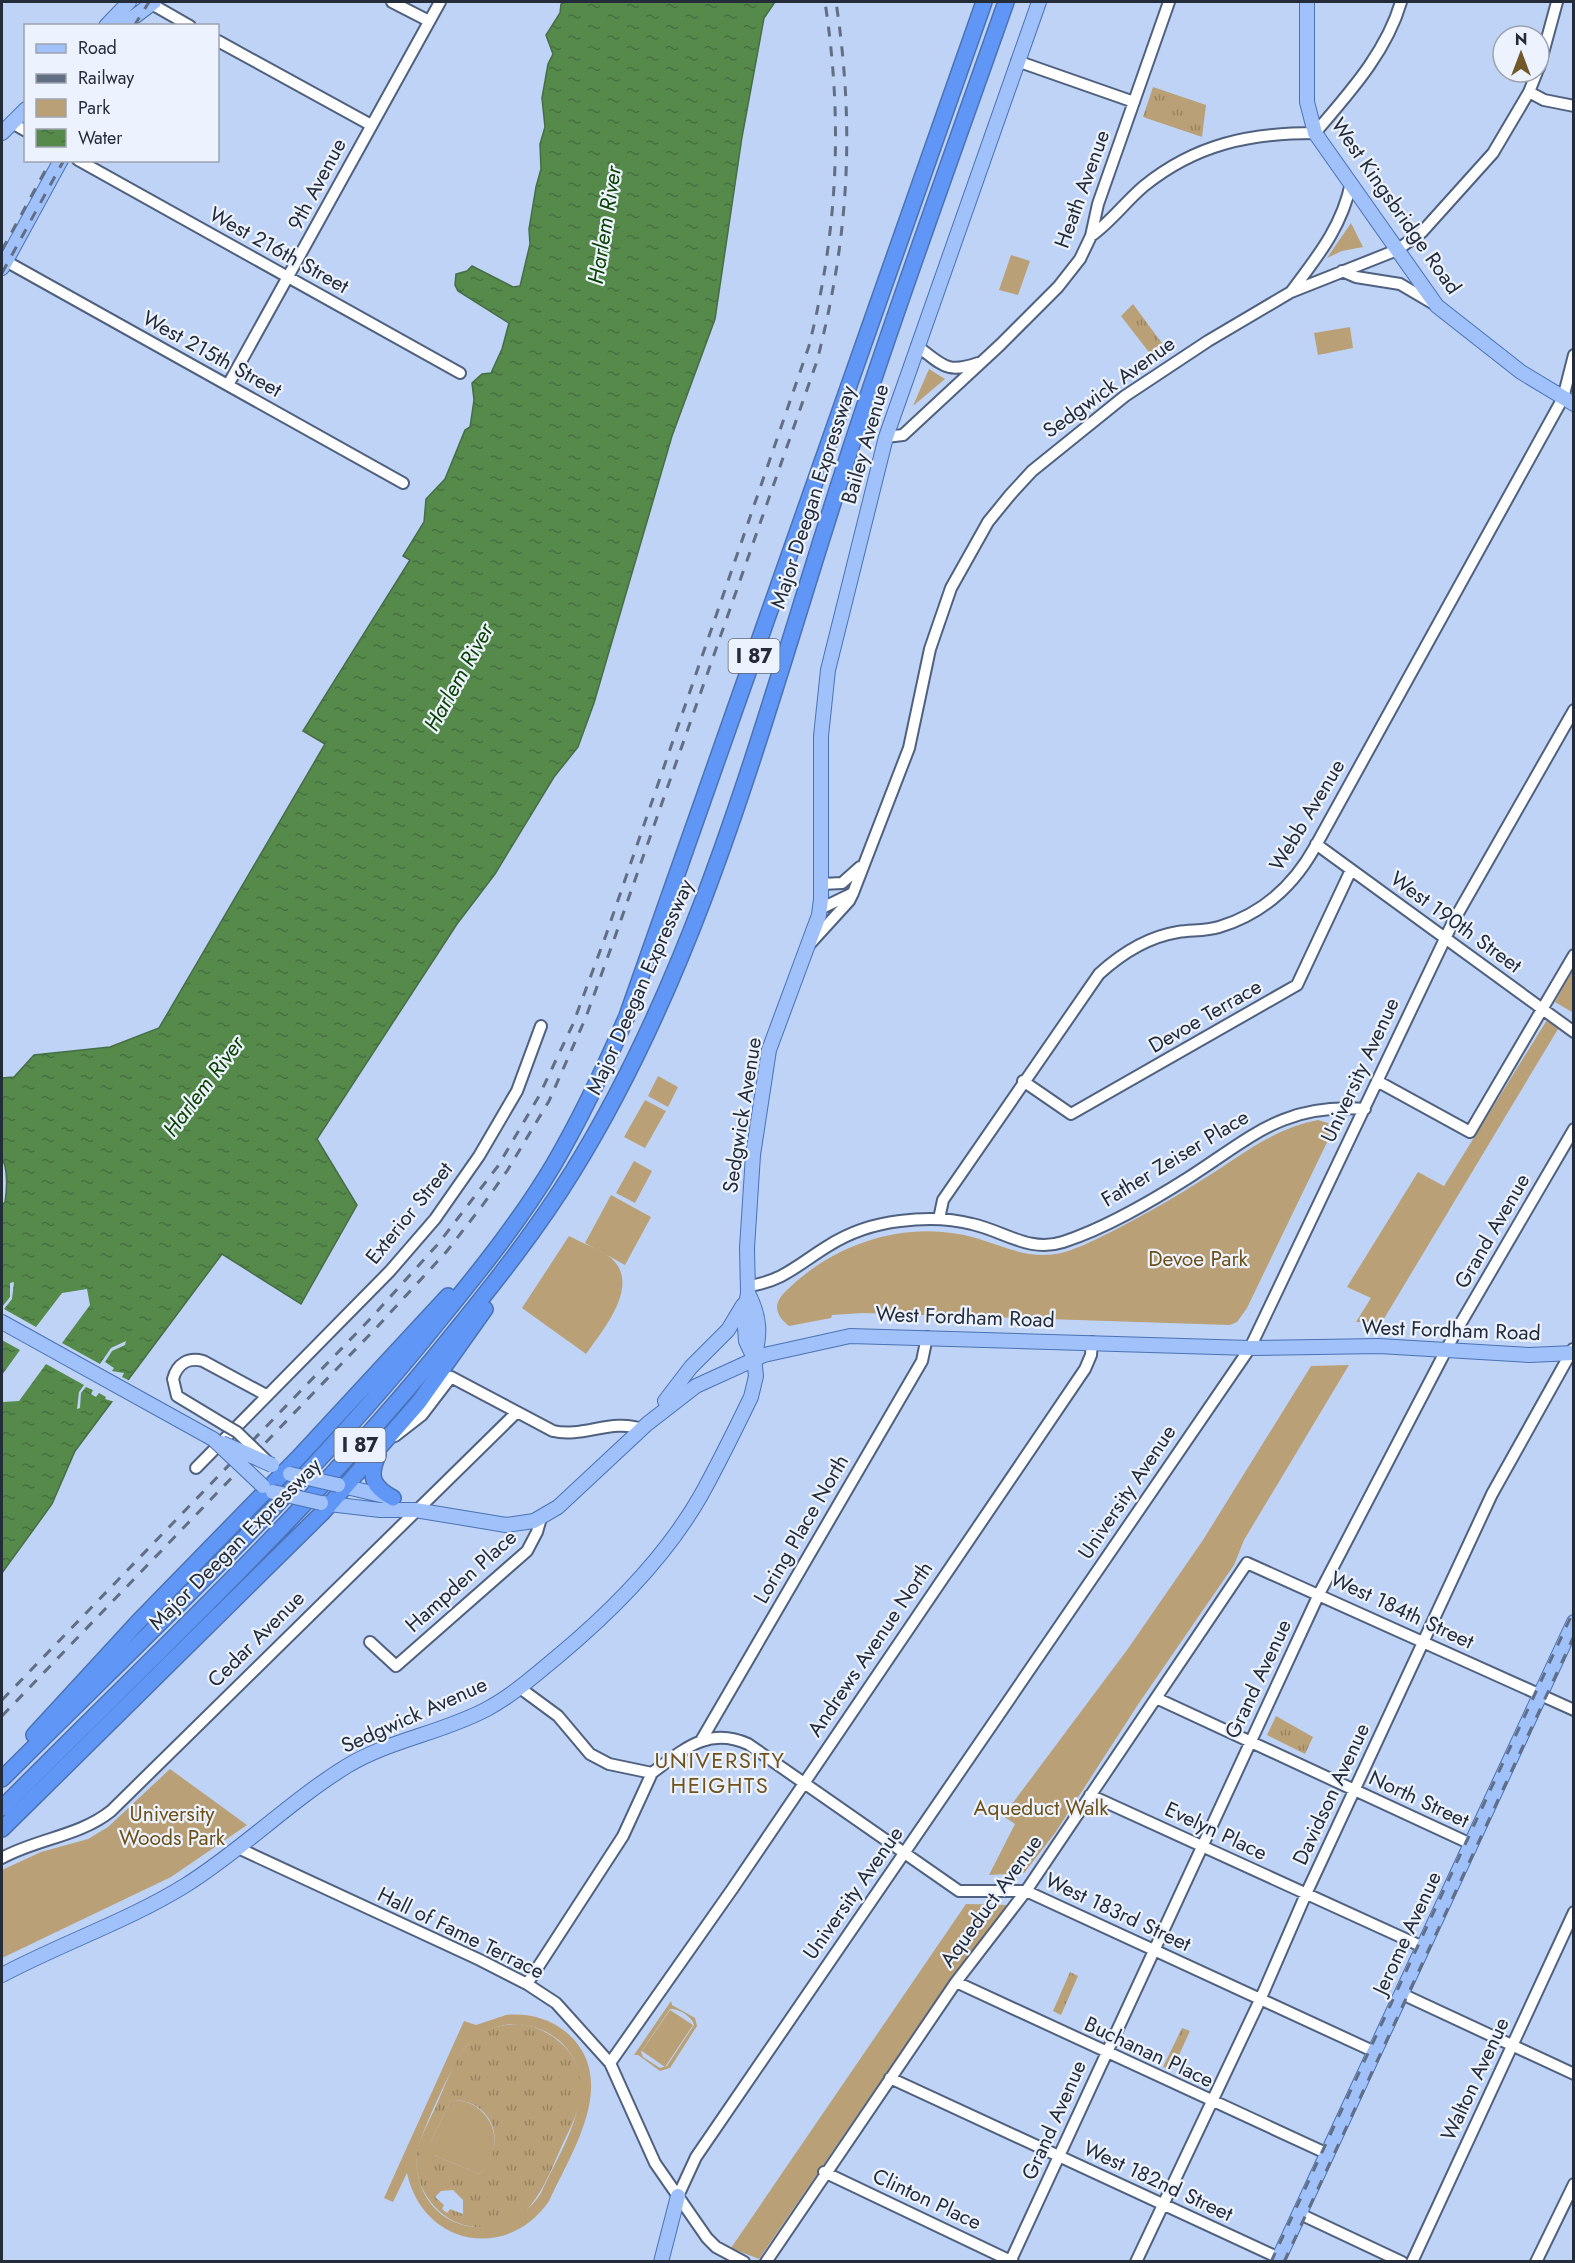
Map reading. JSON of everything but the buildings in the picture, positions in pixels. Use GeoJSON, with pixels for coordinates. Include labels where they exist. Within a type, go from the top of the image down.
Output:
{"type":"FeatureCollection","features":[{"type":"Feature","properties":{"kind":"highway","name":"Major Deegan Expressway"},"geometry":{"type":"LineString","coordinates":[[2,1779],[188,1594],[336,1442],[413,1353],[504,1238],[567,1141],[599,1080],[627,1016],[984,2]]}},
{"type":"Feature","properties":{"kind":"highway","name":"Major Deegan Expressway"},"geometry":{"type":"LineString","coordinates":[[2,1808],[348,1459],[438,1354],[531,1234],[570,1176],[606,1115],[652,1022],[694,924],[741,793],[869,390],[1006,2]]}},
{"type":"Feature","properties":{"kind":"highway"},"geometry":{"type":"LineString","coordinates":[[2,1829],[385,1444],[472,1329],[531,1234]]}},
{"type":"Feature","properties":{"kind":"highway"},"geometry":{"type":"LineString","coordinates":[[2,1772],[138,1622],[268,1489],[282,1470],[504,1238]]}},
{"type":"Feature","properties":{"kind":"highway"},"geometry":{"type":"LineString","coordinates":[[385,1444],[375,1462],[372,1478],[377,1488],[393,1498]]}},
{"type":"Feature","properties":{"kind":"main road"},"geometry":{"type":"LineString","coordinates":[[108,24],[129,2]]}},
{"type":"Feature","properties":{"kind":"main road"},"geometry":{"type":"LineString","coordinates":[[124,24],[151,2]]}},
{"type":"Feature","properties":{"kind":"main road"},"geometry":{"type":"LineString","coordinates":[[140,24],[151,2]]}},
{"type":"Feature","properties":{"kind":"main road","name":"Bailey Avenue"},"geometry":{"type":"LineString","coordinates":[[819,912],[822,884],[821,736],[828,670],[886,437],[1039,2]]}},
{"type":"Feature","properties":{"kind":"main road","name":"West Kingsbridge Road"},"geometry":{"type":"LineString","coordinates":[[1307,2],[1307,102],[1316,134],[1437,306],[1521,372],[1568,401]]}},
{"type":"Feature","properties":{"kind":"main road"},"geometry":{"type":"LineString","coordinates":[[2,133],[24,111]]}},
{"type":"Feature","properties":{"kind":"main road"},"geometry":{"type":"LineString","coordinates":[[3,263],[60,162]]}},
{"type":"Feature","properties":{"kind":"main road","name":"Sedgwick Avenue"},"geometry":{"type":"LineString","coordinates":[[2,1975],[173,1893],[238,1848],[346,1767],[376,1751],[439,1731],[487,1709],[520,1688],[583,1635],[612,1607],[679,1530],[699,1498],[756,1382],[754,1358],[760,1336],[757,1312],[748,1290],[747,1248],[752,1165],[770,1050],[819,912]]}},
{"type":"Feature","properties":{"kind":"main road"},"geometry":{"type":"LineString","coordinates":[[644,1427],[691,1367],[731,1326],[748,1290]]}},
{"type":"Feature","properties":{"kind":"main road","name":"West Fordham Road"},"geometry":{"type":"LineString","coordinates":[[2,1322],[213,1439],[282,1470],[393,1498],[415,1510]]}},
{"type":"Feature","properties":{"kind":"main road","name":"West Fordham Road"},"geometry":{"type":"LineString","coordinates":[[213,1439],[268,1489],[326,1504],[380,1510],[415,1510],[506,1525],[541,1518],[558,1507],[644,1427],[696,1386],[754,1358],[850,1336],[1250,1348],[1379,1346],[1521,1355],[1573,1352]]}},
{"type":"Feature","properties":{"kind":"main road","name":"Jerome Avenue"},"geometry":{"type":"LineString","coordinates":[[1278,2260],[1574,1622]]}},
{"type":"Feature","properties":{"kind":"main road","name":"University Avenue"},"geometry":{"type":"LineString","coordinates":[[661,2262],[678,2196]]}},
{"type":"Feature","properties":{"kind":"street"},"geometry":{"type":"LineString","coordinates":[[151,2],[187,24]]}},
{"type":"Feature","properties":{"kind":"street"},"geometry":{"type":"LineString","coordinates":[[392,2],[429,21]]}},
{"type":"Feature","properties":{"kind":"street","name":"9th Avenue"},"geometry":{"type":"LineString","coordinates":[[228,385],[440,2]]}},
{"type":"Feature","properties":{"kind":"street","name":"Heath Avenue"},"geometry":{"type":"LineString","coordinates":[[886,437],[903,435],[984,361],[1058,287],[1080,259],[1090,236],[1098,204],[1169,2]]}},
{"type":"Feature","properties":{"kind":"street"},"geometry":{"type":"LineString","coordinates":[[1090,236],[1104,228],[1144,187],[1188,157],[1236,139],[1276,133],[1316,134],[1360,80],[1386,39],[1401,2]]}},
{"type":"Feature","properties":{"kind":"street"},"geometry":{"type":"LineString","coordinates":[[1551,24],[1557,2]]}},
{"type":"Feature","properties":{"kind":"street"},"geometry":{"type":"LineString","coordinates":[[219,42],[371,125]]}},
{"type":"Feature","properties":{"kind":"street"},"geometry":{"type":"LineString","coordinates":[[1017,61],[1134,102]]}},
{"type":"Feature","properties":{"kind":"street","name":"Sedgwick Avenue"},"geometry":{"type":"LineString","coordinates":[[806,948],[849,901],[863,865],[876,841],[909,748],[939,618],[951,588],[988,522],[1032,471],[1125,396],[1208,341],[1291,292],[1397,250],[1422,232],[1493,153],[1532,84]]}},
{"type":"Feature","properties":{"kind":"street"},"geometry":{"type":"LineString","coordinates":[[1529,92],[1544,100],[1574,106]]}},
{"type":"Feature","properties":{"kind":"street"},"geometry":{"type":"LineString","coordinates":[[12,123],[24,130]]}},
{"type":"Feature","properties":{"kind":"street","name":"West 216th Street"},"geometry":{"type":"LineString","coordinates":[[82,162],[460,373]]}},
{"type":"Feature","properties":{"kind":"street"},"geometry":{"type":"LineString","coordinates":[[1291,292],[1326,246],[1345,210],[1351,183]]}},
{"type":"Feature","properties":{"kind":"street","name":"West 215th Street"},"geometry":{"type":"LineString","coordinates":[[3,263],[403,483]]}},
{"type":"Feature","properties":{"kind":"street"},"geometry":{"type":"LineString","coordinates":[[1342,271],[1356,277],[1400,285],[1437,306]]}},
{"type":"Feature","properties":{"kind":"street"},"geometry":{"type":"LineString","coordinates":[[917,346],[950,369],[957,370],[958,384]]}},
{"type":"Feature","properties":{"kind":"street","name":"Webb Avenue"},"geometry":{"type":"LineString","coordinates":[[939,1219],[942,1200],[1087,988],[1112,962],[1154,938],[1218,927],[1254,912],[1277,896],[1296,877],[1476,555],[1568,401],[1574,356]]}},
{"type":"Feature","properties":{"kind":"street","name":"Heath Avenue"},"geometry":{"type":"LineString","coordinates":[[957,370],[984,361]]}},
{"type":"Feature","properties":{"kind":"street","name":"University Avenue"},"geometry":{"type":"LineString","coordinates":[[678,2196],[696,2157],[1250,1348],[1445,938],[1574,710]]}},
{"type":"Feature","properties":{"kind":"street","name":"West 190th Street"},"geometry":{"type":"LineString","coordinates":[[1316,844],[1574,1032]]}},
{"type":"Feature","properties":{"kind":"street","name":"Sedgwick Avenue"},"geometry":{"type":"LineString","coordinates":[[822,884],[842,883],[863,865]]}},
{"type":"Feature","properties":{"kind":"street","name":"Devoe Terrace"},"geometry":{"type":"LineString","coordinates":[[1023,1081],[1071,1114],[1297,985],[1351,870]]}},
{"type":"Feature","properties":{"kind":"street"},"geometry":{"type":"LineString","coordinates":[[819,912],[853,893]]}},
{"type":"Feature","properties":{"kind":"street"},"geometry":{"type":"LineString","coordinates":[[1377,1081],[1470,1132],[1574,955]]}},
{"type":"Feature","properties":{"kind":"street","name":"Exterior Street"},"geometry":{"type":"LineString","coordinates":[[196,1468],[390,1271],[435,1219],[479,1156],[517,1091],[541,1026]]}},
{"type":"Feature","properties":{"kind":"street","name":"Father Zeiser Place"},"geometry":{"type":"LineString","coordinates":[[939,1219],[971,1224],[1029,1244],[1059,1243],[1156,1198],[1242,1139],[1274,1122],[1319,1110],[1365,1109]]}},
{"type":"Feature","properties":{"kind":"street","name":"Grand Avenue"},"geometry":{"type":"LineString","coordinates":[[1011,2261],[1105,2053],[1319,1594],[1446,1350],[1574,1129]]}},
{"type":"Feature","properties":{"kind":"street"},"geometry":{"type":"LineString","coordinates":[[748,1290],[774,1281],[829,1245],[869,1226],[939,1219]]}},
{"type":"Feature","properties":{"kind":"street","name":"Loring Place North"},"geometry":{"type":"LineString","coordinates":[[702,1739],[922,1361],[927,1337]]}},
{"type":"Feature","properties":{"kind":"street","name":"Andrews Avenue North"},"geometry":{"type":"LineString","coordinates":[[610,2062],[733,1888],[802,1782],[1085,1369],[1091,1354],[1092,1342]]}},
{"type":"Feature","properties":{"kind":"street","name":"Davidson Avenue"},"geometry":{"type":"LineString","coordinates":[[1136,2262],[1210,2101],[1260,2000],[1306,1894],[1492,1494],[1573,1352]]}},
{"type":"Feature","properties":{"kind":"street"},"geometry":{"type":"LineString","coordinates":[[266,1395],[206,1362],[196,1359],[178,1368],[173,1377],[175,1392],[183,1401],[237,1432],[282,1470]]}},
{"type":"Feature","properties":{"kind":"street"},"geometry":{"type":"LineString","coordinates":[[385,1444],[418,1418],[451,1377],[516,1413],[561,1433],[618,1425],[644,1427]]}},
{"type":"Feature","properties":{"kind":"street","name":"Cedar Avenue"},"geometry":{"type":"LineString","coordinates":[[2,1858],[25,1846],[80,1828],[105,1816],[516,1413]]}},
{"type":"Feature","properties":{"kind":"street"},"geometry":{"type":"LineString","coordinates":[[212,1417],[218,1426],[213,1439]]}},
{"type":"Feature","properties":{"kind":"street","name":"Hampden Place"},"geometry":{"type":"LineString","coordinates":[[370,1642],[396,1666],[527,1551],[541,1518]]}},
{"type":"Feature","properties":{"kind":"street","name":"West 184th Street"},"geometry":{"type":"LineString","coordinates":[[1247,1563],[1574,1710]]}},
{"type":"Feature","properties":{"kind":"street","name":"Aqueduct Avenue"},"geometry":{"type":"LineString","coordinates":[[766,2262],[956,1982],[1026,1891],[1247,1563]]}},
{"type":"Feature","properties":{"kind":"street"},"geometry":{"type":"LineString","coordinates":[[520,1688],[558,1716],[590,1754],[609,1764],[652,1773]]}},
{"type":"Feature","properties":{"kind":"street","name":"North Street"},"geometry":{"type":"LineString","coordinates":[[1156,1698],[1471,1844]]}},
{"type":"Feature","properties":{"kind":"street","name":"West 183rd Street"},"geometry":{"type":"LineString","coordinates":[[702,1739],[735,1738],[906,1852],[959,1891],[1026,1891],[1375,2052]]}},
{"type":"Feature","properties":{"kind":"street"},"geometry":{"type":"LineString","coordinates":[[527,1984],[623,1836],[652,1773],[702,1739]]}},
{"type":"Feature","properties":{"kind":"street","name":"Evelyn Place"},"geometry":{"type":"LineString","coordinates":[[1090,1795],[1423,1947]]}},
{"type":"Feature","properties":{"kind":"street","name":"Hall of Fame Terrace"},"geometry":{"type":"LineString","coordinates":[[238,1848],[480,1960],[527,1984],[556,2004],[610,2062],[647,2147],[678,2196],[716,2247],[744,2262]]}},
{"type":"Feature","properties":{"kind":"street","name":"Walton Avenue"},"geometry":{"type":"LineString","coordinates":[[1412,2262],[1574,1912]]}},
{"type":"Feature","properties":{"kind":"street","name":"Buchanan Place"},"geometry":{"type":"LineString","coordinates":[[956,1982],[1105,2053],[1328,2154]]}},
{"type":"Feature","properties":{"kind":"street"},"geometry":{"type":"LineString","coordinates":[[1402,1994],[1574,2074]]}},
{"type":"Feature","properties":{"kind":"street","name":"West 182nd Street"},"geometry":{"type":"LineString","coordinates":[[890,2078],[1278,2260]]}},
{"type":"Feature","properties":{"kind":"street","name":"Clinton Place"},"geometry":{"type":"LineString","coordinates":[[825,2172],[1011,2261]]}},
{"type":"Feature","properties":{"kind":"street"},"geometry":{"type":"LineString","coordinates":[[1536,2262],[1574,2184]]}},
{"type":"Feature","properties":{"kind":"street"},"geometry":{"type":"LineString","coordinates":[[1300,2214],[1402,2262]]}},
{"type":"Feature","properties":{"kind":"green space"},"geometry":{"type":"Polygon","coordinates":[[[1153,87],[1206,105],[1202,137],[1143,117],[1153,87]]]}},
{"type":"Feature","properties":{"kind":"green space"},"geometry":{"type":"Polygon","coordinates":[[[1351,223],[1363,247],[1342,251],[1327,258],[1351,223]]]}},
{"type":"Feature","properties":{"kind":"green space"},"geometry":{"type":"Polygon","coordinates":[[[1011,255],[1030,261],[1018,295],[999,290],[1011,255]]]}},
{"type":"Feature","properties":{"kind":"green space"},"geometry":{"type":"Polygon","coordinates":[[[1133,304],[1167,350],[1155,360],[1121,316],[1133,304]]]}},
{"type":"Feature","properties":{"kind":"green space"},"geometry":{"type":"Polygon","coordinates":[[[1350,327],[1353,348],[1318,355],[1314,333],[1350,327]]]}},
{"type":"Feature","properties":{"kind":"green space"},"geometry":{"type":"Polygon","coordinates":[[[929,369],[945,379],[913,406],[929,369]]]}},
{"type":"Feature","properties":{"kind":"green space"},"geometry":{"type":"Polygon","coordinates":[[[1573,969],[1574,1010],[1572,1012],[1555,1002],[1573,969]]]}},
{"type":"Feature","properties":{"kind":"green space"},"geometry":{"type":"Polygon","coordinates":[[[1547,1020],[1558,1029],[1382,1322],[1356,1322],[1371,1298],[1347,1287],[1418,1172],[1444,1186],[1547,1020]]]}},
{"type":"Feature","properties":{"kind":"green space"},"geometry":{"type":"Polygon","coordinates":[[[658,1076],[678,1087],[668,1107],[648,1096],[658,1076]]]}},
{"type":"Feature","properties":{"kind":"green space"},"geometry":{"type":"Polygon","coordinates":[[[645,1100],[666,1111],[645,1148],[624,1137],[645,1100]]]}},
{"type":"Feature","properties":{"kind":"green space","name":"Devoe Park"},"geometry":{"type":"Polygon","coordinates":[[[1318,1120],[1328,1123],[1331,1134],[1247,1308],[1237,1322],[1230,1325],[863,1313],[832,1315],[831,1318],[789,1326],[778,1313],[779,1299],[806,1273],[851,1247],[900,1233],[925,1231],[951,1233],[1035,1255],[1056,1254],[1084,1245],[1157,1207],[1257,1144],[1301,1124],[1318,1120]]]}},
{"type":"Feature","properties":{"kind":"green space"},"geometry":{"type":"Polygon","coordinates":[[[634,1161],[652,1171],[635,1203],[616,1193],[634,1161]]]}},
{"type":"Feature","properties":{"kind":"green space"},"geometry":{"type":"Polygon","coordinates":[[[611,1195],[651,1217],[625,1265],[585,1243],[611,1195]]]}},
{"type":"Feature","properties":{"kind":"green space"},"geometry":{"type":"Polygon","coordinates":[[[569,1236],[611,1258],[619,1269],[622,1281],[621,1294],[616,1308],[586,1354],[522,1308],[569,1236]]]}},
{"type":"Feature","properties":{"kind":"green space","name":"Aqueduct Walk"},"geometry":{"type":"Polygon","coordinates":[[[1349,1365],[1244,1540],[1234,1565],[1139,1703],[1055,1833],[1024,1873],[989,1875],[1015,1824],[1003,1816],[1127,1650],[1203,1540],[1311,1366],[1349,1365]]]}},
{"type":"Feature","properties":{"kind":"green space"},"geometry":{"type":"Polygon","coordinates":[[[1276,1716],[1313,1737],[1305,1754],[1267,1735],[1276,1716]]]}},
{"type":"Feature","properties":{"kind":"green space","name":"University Woods Park"},"geometry":{"type":"Polygon","coordinates":[[[170,1769],[247,1825],[171,1877],[2,1958],[2,1870],[41,1852],[88,1839],[108,1827],[170,1769]]]}},
{"type":"Feature","properties":{"kind":"green space"},"geometry":{"type":"Polygon","coordinates":[[[966,1904],[1008,1905],[950,1980],[759,2259],[731,2248],[966,1904]]]}},
{"type":"Feature","properties":{"kind":"green space"},"geometry":{"type":"Polygon","coordinates":[[[1070,1972],[1078,1976],[1061,2015],[1053,2011],[1070,1972]]]}},
{"type":"Feature","properties":{"kind":"green space"},"geometry":{"type":"Polygon","coordinates":[[[671,2001],[672,2005],[695,2018],[697,2026],[670,2068],[660,2071],[638,2055],[634,2055],[671,2001]],[[670,2009],[641,2052],[643,2057],[660,2068],[667,2066],[694,2025],[688,2016],[670,2009]]]}},
{"type":"Feature","properties":{"kind":"green space"},"geometry":{"type":"Polygon","coordinates":[[[670,2010],[693,2025],[665,2067],[642,2051],[670,2010]]]}},
{"type":"Feature","properties":{"kind":"green space"},"geometry":{"type":"Polygon","coordinates":[[[506,2015],[530,2016],[545,2020],[566,2032],[582,2051],[590,2071],[591,2093],[587,2115],[579,2138],[549,2201],[531,2220],[511,2233],[490,2238],[468,2237],[448,2230],[430,2217],[416,2198],[407,2173],[393,2202],[384,2198],[464,2021],[476,2025],[506,2015]],[[518,2024],[493,2028],[467,2045],[447,2079],[418,2149],[418,2176],[426,2197],[439,2212],[455,2222],[473,2227],[492,2226],[510,2221],[527,2209],[541,2193],[568,2137],[580,2098],[580,2079],[574,2060],[562,2043],[538,2029],[518,2024]]]}},
{"type":"Feature","properties":{"kind":"green space"},"geometry":{"type":"Polygon","coordinates":[[[520,2024],[546,2032],[567,2049],[579,2072],[581,2086],[579,2106],[546,2181],[529,2208],[518,2218],[504,2225],[488,2228],[469,2226],[445,2216],[427,2197],[417,2173],[418,2147],[454,2066],[467,2045],[478,2035],[490,2029],[520,2024]],[[451,2100],[430,2143],[423,2143],[434,2155],[479,2174],[488,2163],[493,2150],[495,2138],[492,2126],[487,2116],[478,2107],[466,2102],[451,2100]],[[453,2190],[441,2191],[435,2197],[444,2205],[442,2209],[447,2213],[450,2209],[463,2214],[463,2200],[453,2190]]]}},
{"type":"Feature","properties":{"kind":"green space"},"geometry":{"type":"Polygon","coordinates":[[[1182,2028],[1190,2031],[1172,2070],[1163,2067],[1182,2028]]]}},
{"type":"Feature","properties":{"kind":"green space"},"geometry":{"type":"Polygon","coordinates":[[[451,2100],[477,2107],[492,2127],[495,2139],[493,2151],[488,2163],[479,2174],[434,2155],[431,2160],[422,2158],[419,2149],[423,2143],[430,2143],[451,2100]]]}},
{"type":"Feature","properties":{"kind":"water","name":"Harlem River"},"geometry":{"type":"Polygon","coordinates":[[[566,2],[775,2],[764,18],[742,137],[715,319],[672,436],[594,703],[578,747],[554,777],[495,874],[457,924],[317,1139],[357,1205],[301,1304],[222,1254],[75,1451],[52,1504],[2,1573],[2,1205],[5,1202],[7,1185],[2,1158],[2,1078],[14,1077],[34,1055],[110,1047],[159,1028],[325,744],[303,731],[410,560],[403,556],[424,522],[426,499],[445,479],[465,430],[470,427],[474,400],[472,383],[482,374],[491,373],[502,349],[509,323],[458,291],[455,285],[456,274],[467,271],[472,266],[513,287],[520,286],[530,244],[529,229],[541,169],[540,144],[545,127],[542,98],[548,64],[553,54],[546,35],[560,13],[561,4],[566,2]]]}},
{"type":"Feature","properties":{"kind":"pier"},"geometry":{"type":"Polygon","coordinates":[[[14,1282],[12,1299],[4,1309],[36,1327],[62,1293],[87,1289],[90,1305],[62,1343],[100,1364],[111,1348],[126,1341],[125,1345],[112,1351],[105,1362],[114,1368],[112,1371],[124,1373],[122,1377],[130,1381],[115,1402],[105,1399],[106,1397],[99,1393],[96,1397],[91,1394],[93,1390],[86,1387],[81,1393],[80,1408],[77,1409],[79,1392],[84,1385],[46,1364],[19,1401],[3,1402],[2,1375],[20,1350],[2,1340],[2,1307],[10,1297],[10,1283],[14,1282]]]}},
{"type":"Feature","properties":{"kind":"railway"},"geometry":{"type":"LineString","coordinates":[[135,24],[149,2]]}},
{"type":"Feature","properties":{"kind":"railway"},"geometry":{"type":"LineString","coordinates":[[2,1700],[372,1317],[438,1244],[498,1166],[539,1096],[573,1024],[606,935],[809,346],[826,260],[835,175],[834,89],[825,2]]}},
{"type":"Feature","properties":{"kind":"railway"},"geometry":{"type":"LineString","coordinates":[[2,1716],[378,1326],[447,1251],[507,1171],[549,1101],[586,1017],[817,361],[836,270],[846,182],[846,94],[836,2]]}},
{"type":"Feature","properties":{"kind":"railway"},"geometry":{"type":"LineString","coordinates":[[2,250],[50,162]]}},
{"type":"Feature","properties":{"kind":"railway"},"geometry":{"type":"LineString","coordinates":[[2,273],[63,162]]}},
{"type":"Feature","properties":{"kind":"railway"},"geometry":{"type":"LineString","coordinates":[[1271,2262],[1574,1610]]}},
{"type":"Feature","properties":{"kind":"railway"},"geometry":{"type":"LineString","coordinates":[[1284,2262],[1574,1636]]}},
{"type":"Feature","properties":{"kind":"district","name":"UNIVERSITY HEIGHTS"},"geometry":{"type":"Point","coordinates":[720,1772]}}]}
